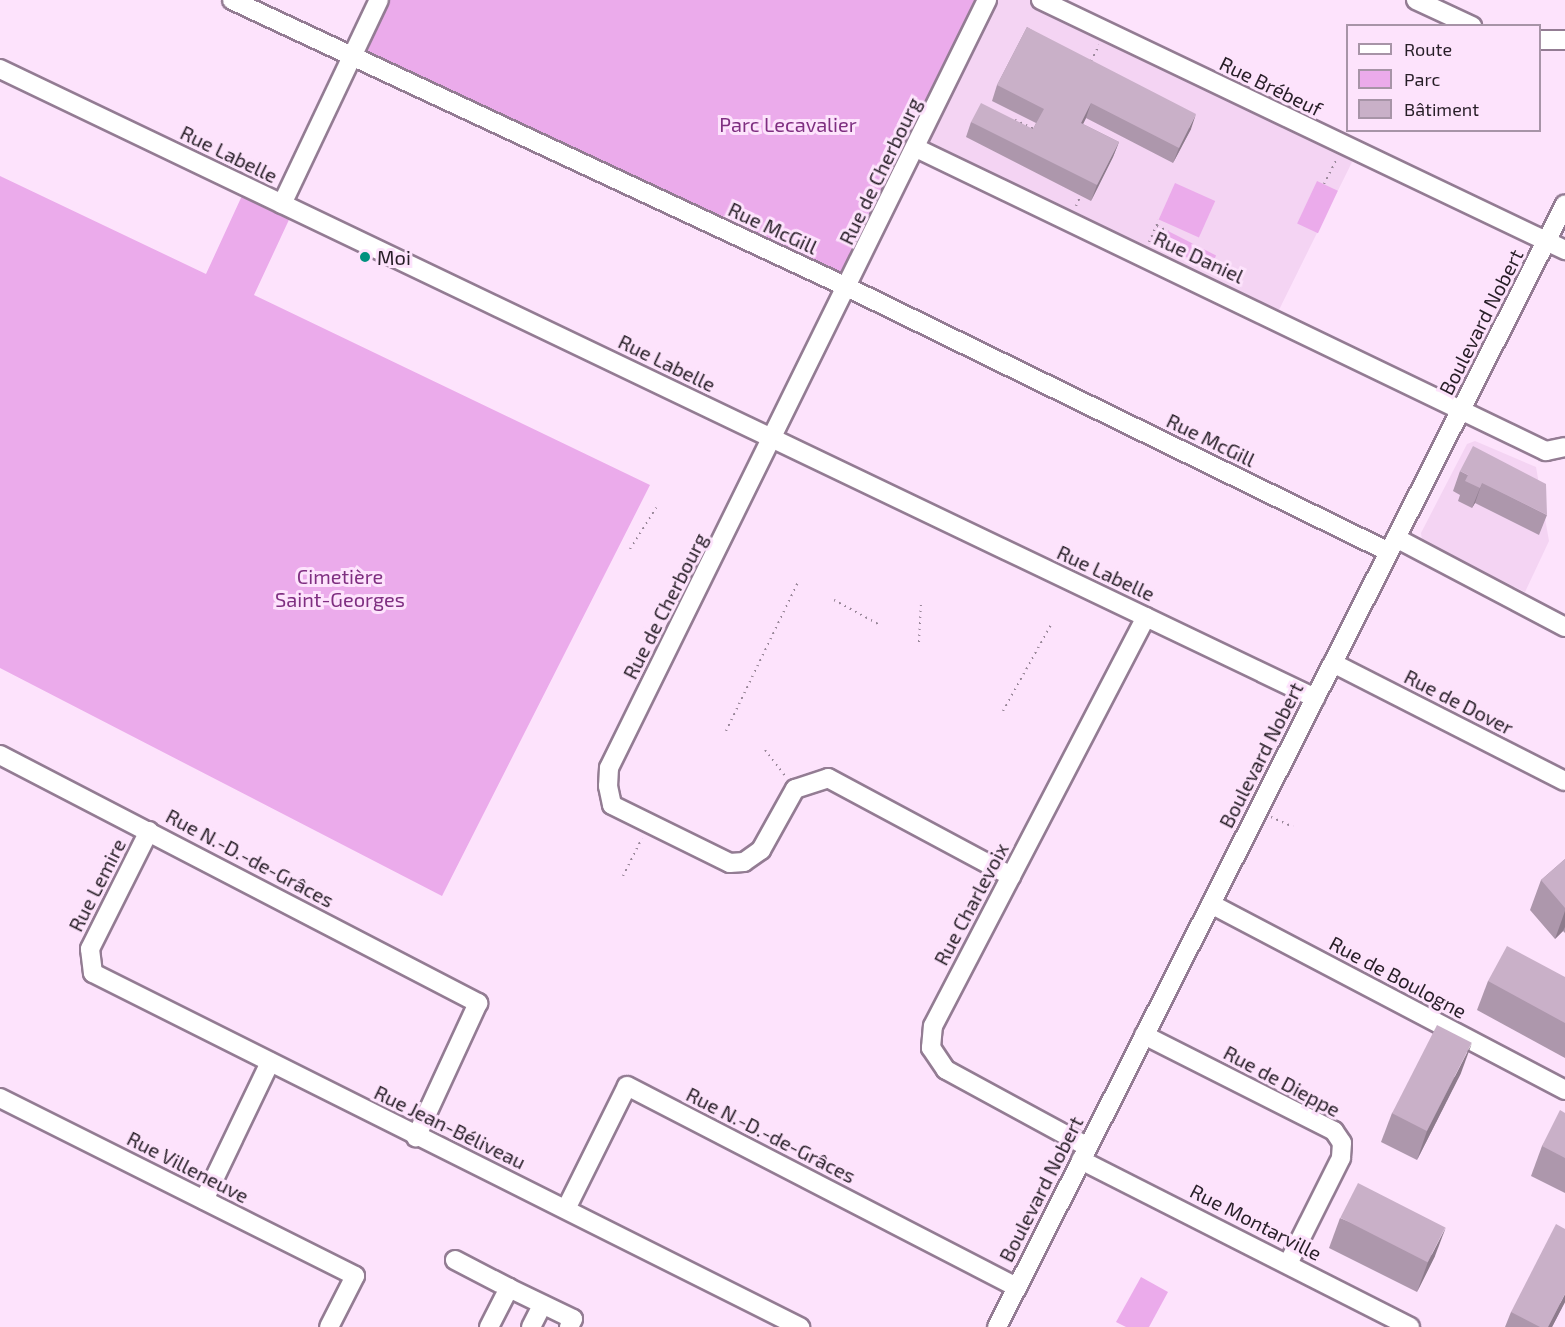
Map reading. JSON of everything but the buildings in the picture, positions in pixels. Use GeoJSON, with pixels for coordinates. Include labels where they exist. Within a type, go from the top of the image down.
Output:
{"type":"FeatureCollection","features":[{"type":"Feature","properties":{"kind":"street","name":"Rue McGill"},"geometry":{"type":"LineString","coordinates":[[232,0],[849,288],[1565,627]]}},
{"type":"Feature","properties":{"kind":"street"},"geometry":{"type":"LineString","coordinates":[[282,204],[379,0]]}},
{"type":"Feature","properties":{"kind":"street","name":"Rue de Cherbourg"},"geometry":{"type":"LineString","coordinates":[[795,789],[761,850],[744,862],[719,860],[612,805],[609,768],[849,288],[987,0]]}},
{"type":"Feature","properties":{"kind":"street","name":"Rue Brébeuf"},"geometry":{"type":"LineString","coordinates":[[1041,0],[1546,243],[1565,250]]}},
{"type":"Feature","properties":{"kind":"street"},"geometry":{"type":"LineString","coordinates":[[1416,0],[1468,24]]}},
{"type":"Feature","properties":{"kind":"street"},"geometry":{"type":"LineString","coordinates":[[1541,40],[1565,40]]}},
{"type":"Feature","properties":{"kind":"street","name":"Rue Labelle"},"geometry":{"type":"LineString","coordinates":[[0,69],[1315,698]]}},
{"type":"Feature","properties":{"kind":"street","name":"Rue Daniel"},"geometry":{"type":"LineString","coordinates":[[916,148],[1546,451],[1565,447]]}},
{"type":"Feature","properties":{"kind":"street","name":"Boulevard Nobert"},"geometry":{"type":"LineString","coordinates":[[996,1327],[1565,204]]}},
{"type":"Feature","properties":{"kind":"street","name":"Rue Charlevoix"},"geometry":{"type":"LineString","coordinates":[[1084,1154],[946,1070],[931,1048],[933,1026],[1146,617]]}},
{"type":"Feature","properties":{"kind":"street","name":"Rue de Dover"},"geometry":{"type":"LineString","coordinates":[[1333,663],[1565,781]]}},
{"type":"Feature","properties":{"kind":"street","name":"Rue N.-D.-de-Grâces"},"geometry":{"type":"LineString","coordinates":[[0,754],[478,1003],[416,1137]]}},
{"type":"Feature","properties":{"kind":"street"},"geometry":{"type":"LineString","coordinates":[[795,789],[828,778],[1011,876]]}},
{"type":"Feature","properties":{"kind":"street","name":"Rue Lemire"},"geometry":{"type":"LineString","coordinates":[[88,959],[149,831]]}},
{"type":"Feature","properties":{"kind":"street","name":"Rue de Boulogne"},"geometry":{"type":"LineString","coordinates":[[1211,904],[1565,1090]]}},
{"type":"Feature","properties":{"kind":"street","name":"Rue Jean-Béliveau"},"geometry":{"type":"LineString","coordinates":[[88,959],[93,973],[416,1137],[567,1209],[800,1327]]}},
{"type":"Feature","properties":{"kind":"street","name":"Rue de Dieppe"},"geometry":{"type":"LineString","coordinates":[[1144,1035],[1334,1131],[1342,1143],[1341,1158],[1289,1262]]}},
{"type":"Feature","properties":{"kind":"street"},"geometry":{"type":"LineString","coordinates":[[204,1200],[270,1062]]}},
{"type":"Feature","properties":{"kind":"street","name":"Rue N.-D.-de-Grâces"},"geometry":{"type":"LineString","coordinates":[[567,1209],[627,1086],[1017,1287]]}},
{"type":"Feature","properties":{"kind":"street","name":"Rue Villeneuve"},"geometry":{"type":"LineString","coordinates":[[0,1098],[355,1276],[330,1327]]}},
{"type":"Feature","properties":{"kind":"street","name":"Rue Montarville"},"geometry":{"type":"LineString","coordinates":[[1084,1154],[1410,1327]]}},
{"type":"Feature","properties":{"kind":"street"},"geometry":{"type":"LineString","coordinates":[[455,1260],[573,1319],[569,1327]]}},
{"type":"Feature","properties":{"kind":"street"},"geometry":{"type":"LineString","coordinates":[[489,1327],[509,1288]]}},
{"type":"Feature","properties":{"kind":"street"},"geometry":{"type":"LineString","coordinates":[[531,1327],[542,1305]]}},
{"type":"Feature","properties":{"kind":"path"},"geometry":{"type":"LineString","coordinates":[[1088,66],[1106,32]]}},
{"type":"Feature","properties":{"kind":"path"},"geometry":{"type":"LineString","coordinates":[[1012,119],[1035,129]]}},
{"type":"Feature","properties":{"kind":"path"},"geometry":{"type":"LineString","coordinates":[[1324,184],[1342,145]]}},
{"type":"Feature","properties":{"kind":"path"},"geometry":{"type":"LineString","coordinates":[[1142,255],[1160,220]]}},
{"type":"Feature","properties":{"kind":"path"},"geometry":{"type":"LineString","coordinates":[[1157,226],[1168,231]]}},
{"type":"Feature","properties":{"kind":"path"},"geometry":{"type":"LineString","coordinates":[[630,549],[656,508]]}},
{"type":"Feature","properties":{"kind":"path"},"geometry":{"type":"LineString","coordinates":[[726,731],[798,582]]}},
{"type":"Feature","properties":{"kind":"path"},"geometry":{"type":"LineString","coordinates":[[834,600],[880,625]]}},
{"type":"Feature","properties":{"kind":"path"},"geometry":{"type":"LineString","coordinates":[[920,642],[921,604]]}},
{"type":"Feature","properties":{"kind":"path"},"geometry":{"type":"LineString","coordinates":[[1003,711],[1052,623]]}},
{"type":"Feature","properties":{"kind":"path"},"geometry":{"type":"LineString","coordinates":[[765,750],[795,789]]}},
{"type":"Feature","properties":{"kind":"path"},"geometry":{"type":"LineString","coordinates":[[1258,810],[1293,827]]}},
{"type":"Feature","properties":{"kind":"path"},"geometry":{"type":"LineString","coordinates":[[623,876],[649,824]]}},
{"type":"Feature","properties":{"kind":"shaded area"},"geometry":{"type":"Polygon","coordinates":[[[987,0],[1041,0],[1357,152],[1275,318],[916,148],[987,0]]]}},
{"type":"Feature","properties":{"kind":"shaded area"},"geometry":{"type":"Polygon","coordinates":[[[1475,441],[1536,467],[1549,541],[1525,592],[1422,541],[1421,533],[1467,444],[1475,441]]]}},
{"type":"Feature","properties":{"kind":"green space","name":"Parc Lecavalier"},"geometry":{"type":"Polygon","coordinates":[[[379,0],[987,0],[849,288],[352,57],[379,0]]]}},
{"type":"Feature","properties":{"kind":"green space","name":"Cimetière Saint-Georges"},"geometry":{"type":"Polygon","coordinates":[[[0,176],[206,274],[246,187],[294,209],[254,295],[650,485],[442,896],[0,668],[0,176]]]}},
{"type":"Feature","properties":{"kind":"green space"},"geometry":{"type":"Polygon","coordinates":[[[1317,181],[1338,191],[1318,233],[1297,224],[1317,181]]]}},
{"type":"Feature","properties":{"kind":"green space"},"geometry":{"type":"Polygon","coordinates":[[[1175,183],[1215,201],[1199,237],[1159,220],[1175,183]]]}},
{"type":"Feature","properties":{"kind":"green space"},"geometry":{"type":"Polygon","coordinates":[[[1168,231],[1216,256],[1209,269],[1161,244],[1168,231]]]}},
{"type":"Feature","properties":{"kind":"green space"},"geometry":{"type":"Polygon","coordinates":[[[1141,1277],[1168,1292],[1149,1327],[1126,1327],[1116,1322],[1141,1277]]]}},
{"type":"Feature","properties":{"kind":"place","name":"Moi"},"geometry":{"type":"Point","coordinates":[365,257]}}]}
